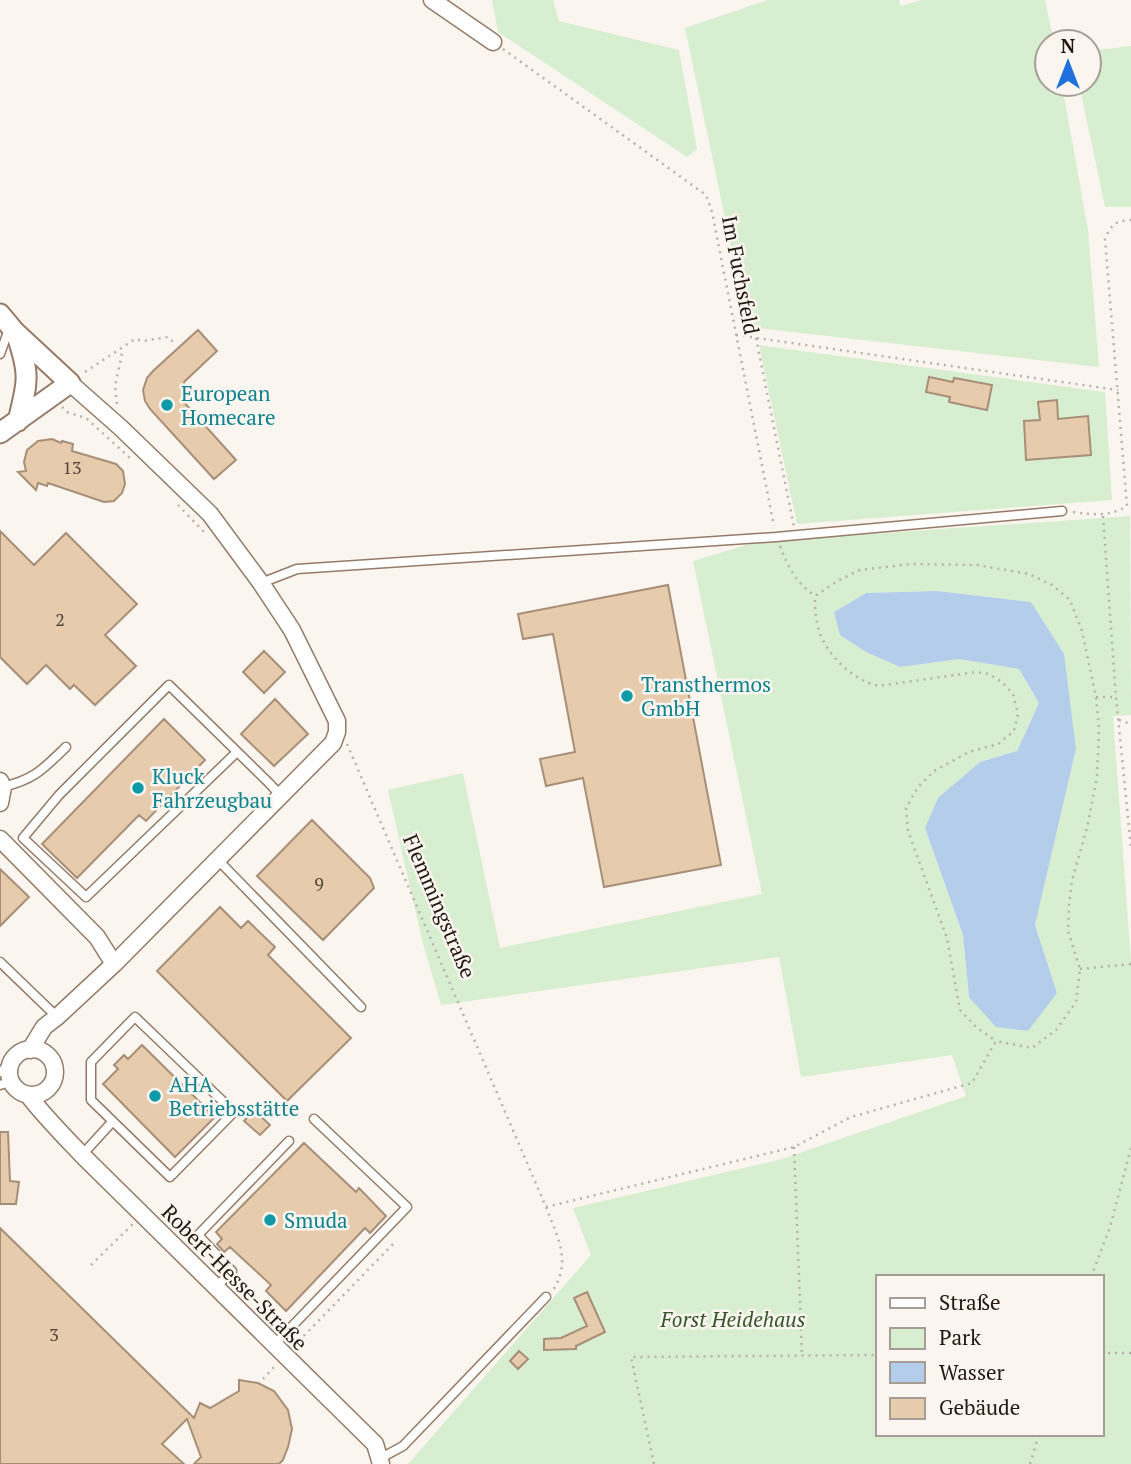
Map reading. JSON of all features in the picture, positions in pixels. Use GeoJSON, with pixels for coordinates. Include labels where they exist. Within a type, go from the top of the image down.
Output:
{"type":"FeatureCollection","features":[{"type":"Feature","properties":{"kind":"street"},"geometry":{"type":"LineString","coordinates":[[432,0],[493,42]]}},
{"type":"Feature","properties":{"kind":"street"},"geometry":{"type":"LineString","coordinates":[[8,324],[78,378],[121,428],[210,514],[292,630],[337,721],[333,743],[114,964],[44,1027],[30,1050]]}},
{"type":"Feature","properties":{"kind":"street"},"geometry":{"type":"LineString","coordinates":[[8,324],[27,372],[27,385],[18,421]]}},
{"type":"Feature","properties":{"kind":"street"},"geometry":{"type":"LineString","coordinates":[[0,433],[78,378]]}},
{"type":"Feature","properties":{"kind":"street"},"geometry":{"type":"LineString","coordinates":[[0,839],[97,937],[114,964]]}},
{"type":"Feature","properties":{"kind":"street"},"geometry":{"type":"LineString","coordinates":[[47,1055],[57,1017]]}},
{"type":"Feature","properties":{"kind":"street"},"geometry":{"type":"LineString","coordinates":[[36,1050],[47,1055],[55,1069],[51,1084],[41,1094],[27,1095],[15,1088],[5,1076],[18,1054],[36,1050]]}},
{"type":"Feature","properties":{"kind":"street"},"geometry":{"type":"LineString","coordinates":[[46,1090],[53,1123]]}},
{"type":"Feature","properties":{"kind":"street","name":"Robert-Hesse-Straße"},"geometry":{"type":"LineString","coordinates":[[27,1095],[46,1119],[375,1444],[381,1461]]}},
{"type":"Feature","properties":{"kind":"lane"},"geometry":{"type":"LineString","coordinates":[[0,354],[8,324]]}},
{"type":"Feature","properties":{"kind":"lane"},"geometry":{"type":"LineString","coordinates":[[261,583],[298,569],[776,537],[1062,511]]}},
{"type":"Feature","properties":{"kind":"lane"},"geometry":{"type":"LineString","coordinates":[[237,752],[86,897],[23,838],[58,795],[169,685],[237,752],[281,796]]}},
{"type":"Feature","properties":{"kind":"lane"},"geometry":{"type":"LineString","coordinates":[[1,791],[35,776],[66,747]]}},
{"type":"Feature","properties":{"kind":"lane"},"geometry":{"type":"LineString","coordinates":[[218,860],[361,1007]]}},
{"type":"Feature","properties":{"kind":"lane"},"geometry":{"type":"LineString","coordinates":[[0,962],[57,1017]]}},
{"type":"Feature","properties":{"kind":"lane"},"geometry":{"type":"LineString","coordinates":[[135,1017],[234,1112],[170,1177],[112,1122],[91,1100],[91,1062],[135,1017]]}},
{"type":"Feature","properties":{"kind":"lane"},"geometry":{"type":"LineString","coordinates":[[279,1350],[407,1207],[314,1119]]}},
{"type":"Feature","properties":{"kind":"lane"},"geometry":{"type":"LineString","coordinates":[[82,1155],[112,1122]]}},
{"type":"Feature","properties":{"kind":"lane"},"geometry":{"type":"LineString","coordinates":[[216,1287],[232,1270],[198,1235],[289,1141]]}},
{"type":"Feature","properties":{"kind":"lane"},"geometry":{"type":"LineString","coordinates":[[381,1461],[403,1446],[545,1297]]}},
{"type":"Feature","properties":{"kind":"path","name":"Im Fuchsfeld"},"geometry":{"type":"LineString","coordinates":[[493,42],[706,195],[712,212],[776,537],[788,569],[803,587],[815,596]]}},
{"type":"Feature","properties":{"kind":"path"},"geometry":{"type":"LineString","coordinates":[[1062,511],[1103,516],[1126,506],[1105,239],[1110,227],[1119,220],[1131,220]]}},
{"type":"Feature","properties":{"kind":"path"},"geometry":{"type":"LineString","coordinates":[[736,335],[1118,390]]}},
{"type":"Feature","properties":{"kind":"path"},"geometry":{"type":"LineString","coordinates":[[78,378],[135,339],[144,341],[168,337],[175,344]]}},
{"type":"Feature","properties":{"kind":"path"},"geometry":{"type":"LineString","coordinates":[[756,338],[795,534]]}},
{"type":"Feature","properties":{"kind":"path"},"geometry":{"type":"LineString","coordinates":[[121,428],[115,386],[124,347]]}},
{"type":"Feature","properties":{"kind":"path"},"geometry":{"type":"LineString","coordinates":[[53,396],[67,412],[86,418],[135,463]]}},
{"type":"Feature","properties":{"kind":"path"},"geometry":{"type":"LineString","coordinates":[[173,500],[206,535]]}},
{"type":"Feature","properties":{"kind":"path"},"geometry":{"type":"LineString","coordinates":[[1103,516],[1116,696],[1131,848]]}},
{"type":"Feature","properties":{"kind":"path"},"geometry":{"type":"LineString","coordinates":[[911,564],[977,565],[1029,574],[1052,585],[1070,600],[1082,631],[1096,697],[1099,729],[1097,777],[1087,828],[1072,880],[1069,905],[1068,931],[1080,970],[1076,1002],[1056,1030],[1032,1048],[996,1041],[976,1027],[960,1010],[947,938],[908,831],[906,808],[918,787],[934,771],[969,752],[998,744],[1014,731],[1018,714],[1013,694],[1002,682],[989,674],[976,672],[878,686],[864,683],[835,659],[820,634],[815,596],[860,570],[911,564]]}},
{"type":"Feature","properties":{"kind":"path"},"geometry":{"type":"LineString","coordinates":[[1096,697],[1116,696]]}},
{"type":"Feature","properties":{"kind":"path"},"geometry":{"type":"LineString","coordinates":[[1119,720],[1131,724]]}},
{"type":"Feature","properties":{"kind":"path","name":"Flemmingstraße"},"geometry":{"type":"LineString","coordinates":[[337,732],[349,746],[546,1207],[564,1266],[557,1284],[545,1297]]}},
{"type":"Feature","properties":{"kind":"path"},"geometry":{"type":"LineString","coordinates":[[1080,970],[1131,964]]}},
{"type":"Feature","properties":{"kind":"path"},"geometry":{"type":"LineString","coordinates":[[546,1207],[794,1147],[851,1117],[972,1083],[996,1041]]}},
{"type":"Feature","properties":{"kind":"path"},"geometry":{"type":"LineString","coordinates":[[794,1147],[802,1356]]}},
{"type":"Feature","properties":{"kind":"path"},"geometry":{"type":"LineString","coordinates":[[1092,1275],[1110,1227],[1131,1148]]}},
{"type":"Feature","properties":{"kind":"path"},"geometry":{"type":"LineString","coordinates":[[92,1265],[142,1214]]}},
{"type":"Feature","properties":{"kind":"path"},"geometry":{"type":"LineString","coordinates":[[263,1378],[279,1350],[396,1241]]}},
{"type":"Feature","properties":{"kind":"path"},"geometry":{"type":"LineString","coordinates":[[1103,1353],[1131,1353]]}},
{"type":"Feature","properties":{"kind":"path"},"geometry":{"type":"LineString","coordinates":[[654,1464],[631,1357],[876,1355]]}},
{"type":"Feature","properties":{"kind":"path"},"geometry":{"type":"LineString","coordinates":[[1030,1464],[1038,1436]]}},
{"type":"Feature","properties":{"kind":"green space"},"geometry":{"type":"Polygon","coordinates":[[[492,0],[553,0],[559,21],[679,50],[697,149],[687,157],[498,32],[492,0]]]}},
{"type":"Feature","properties":{"kind":"green space"},"geometry":{"type":"Polygon","coordinates":[[[768,0],[899,0],[901,6],[921,0],[1045,0],[1051,28],[1033,28],[1033,98],[1064,98],[1088,230],[1099,367],[748,327],[685,28],[768,0]]]}},
{"type":"Feature","properties":{"kind":"green space"},"geometry":{"type":"Polygon","coordinates":[[[1131,46],[1131,207],[1105,207],[1082,98],[1103,98],[1103,49],[1131,46]]]}},
{"type":"Feature","properties":{"kind":"green space"},"geometry":{"type":"Polygon","coordinates":[[[759,345],[1105,392],[1112,500],[797,524],[759,345]]]}},
{"type":"Feature","properties":{"kind":"green space","name":"Forst Heidehaus"},"geometry":{"type":"Polygon","coordinates":[[[1130,516],[1131,715],[1113,716],[1131,962],[1131,1464],[408,1464],[591,1255],[573,1208],[782,1159],[966,1096],[952,1055],[801,1077],[779,957],[441,1005],[422,940],[388,790],[463,773],[500,948],[762,894],[693,561],[756,542],[1130,516]],[[937,591],[866,593],[834,612],[866,652],[900,667],[959,659],[1019,669],[1039,703],[1017,751],[980,762],[925,828],[963,935],[969,997],[1057,993],[1035,925],[1076,749],[1031,602],[937,591]]]}},
{"type":"Feature","properties":{"kind":"water"},"geometry":{"type":"Polygon","coordinates":[[[937,591],[1031,602],[1064,654],[1076,749],[1035,925],[1057,993],[1028,1031],[996,1027],[969,997],[963,935],[925,828],[938,798],[980,762],[1017,751],[1039,703],[1019,669],[959,659],[900,667],[866,652],[840,635],[834,612],[866,593],[937,591]]]}},
{"type":"Feature","properties":{"kind":"building","name":"European Homecare"},"geometry":{"type":"Polygon","coordinates":[[[198,330],[217,351],[184,382],[182,400],[236,460],[214,479],[150,409],[143,390],[153,371],[198,330]]]}},
{"type":"Feature","properties":{"kind":"building"},"geometry":{"type":"Polygon","coordinates":[[[929,377],[953,382],[954,378],[992,385],[987,410],[949,402],[950,397],[926,392],[929,377]]]}},
{"type":"Feature","properties":{"kind":"building"},"geometry":{"type":"Polygon","coordinates":[[[1057,400],[1058,419],[1088,416],[1091,455],[1026,460],[1024,421],[1040,420],[1038,402],[1057,400]]]}},
{"type":"Feature","properties":{"kind":"building"},"geometry":{"type":"Polygon","coordinates":[[[52,439],[73,444],[72,451],[116,464],[123,471],[125,484],[122,493],[114,501],[104,502],[48,483],[47,486],[38,483],[36,490],[18,472],[26,471],[24,462],[27,450],[38,441],[52,439]]]}},
{"type":"Feature","properties":{"kind":"building"},"geometry":{"type":"Polygon","coordinates":[[[0,531],[34,565],[66,533],[137,604],[105,635],[136,666],[95,705],[74,685],[70,689],[46,665],[27,684],[0,657],[0,531]]]}},
{"type":"Feature","properties":{"kind":"building","name":"Transthermos GmbH"},"geometry":{"type":"Polygon","coordinates":[[[668,585],[721,865],[604,887],[583,778],[546,786],[540,759],[575,752],[553,634],[523,639],[518,614],[668,585]]]}},
{"type":"Feature","properties":{"kind":"building"},"geometry":{"type":"Polygon","coordinates":[[[264,651],[285,672],[264,693],[243,672],[264,651]]]}},
{"type":"Feature","properties":{"kind":"building"},"geometry":{"type":"Polygon","coordinates":[[[275,699],[308,734],[274,766],[241,734],[275,699]]]}},
{"type":"Feature","properties":{"kind":"building","name":"Kluck Fahrzeugbau"},"geometry":{"type":"Polygon","coordinates":[[[164,719],[205,760],[146,821],[139,815],[77,878],[42,844],[164,719]]]}},
{"type":"Feature","properties":{"kind":"building"},"geometry":{"type":"Polygon","coordinates":[[[312,820],[370,878],[374,888],[323,940],[257,876],[312,820]]]}},
{"type":"Feature","properties":{"kind":"building"},"geometry":{"type":"Polygon","coordinates":[[[0,869],[29,897],[0,926],[0,869]]]}},
{"type":"Feature","properties":{"kind":"building"},"geometry":{"type":"Polygon","coordinates":[[[220,907],[241,928],[248,921],[275,947],[268,955],[351,1038],[287,1101],[157,971],[220,907]]]}},
{"type":"Feature","properties":{"kind":"building","name":"AHA Betriebsstätte"},"geometry":{"type":"Polygon","coordinates":[[[142,1045],[215,1117],[175,1157],[103,1084],[118,1069],[114,1065],[124,1055],[128,1059],[142,1045]]]}},
{"type":"Feature","properties":{"kind":"building"},"geometry":{"type":"Polygon","coordinates":[[[254,1110],[270,1125],[260,1135],[244,1121],[254,1110]]]}},
{"type":"Feature","properties":{"kind":"building"},"geometry":{"type":"Polygon","coordinates":[[[0,1132],[8,1132],[10,1181],[19,1182],[16,1204],[0,1204],[0,1132]]]}},
{"type":"Feature","properties":{"kind":"building"},"geometry":{"type":"Polygon","coordinates":[[[304,1143],[356,1192],[359,1188],[386,1216],[370,1233],[365,1228],[286,1311],[266,1291],[271,1285],[230,1247],[224,1252],[217,1244],[222,1239],[216,1232],[304,1143]]]}},
{"type":"Feature","properties":{"kind":"building"},"geometry":{"type":"Polygon","coordinates":[[[0,1228],[194,1418],[200,1403],[210,1408],[239,1391],[239,1380],[258,1383],[274,1391],[288,1410],[292,1429],[283,1460],[279,1464],[194,1464],[201,1457],[187,1419],[162,1444],[184,1464],[0,1464],[0,1228]]]}},
{"type":"Feature","properties":{"kind":"building"},"geometry":{"type":"Polygon","coordinates":[[[587,1292],[605,1332],[576,1346],[576,1349],[544,1350],[544,1339],[561,1338],[587,1326],[574,1298],[587,1292]]]}},
{"type":"Feature","properties":{"kind":"building"},"geometry":{"type":"Polygon","coordinates":[[[519,1351],[528,1359],[518,1369],[510,1361],[519,1351]]]}},
{"type":"Feature","properties":{"kind":"place","name":"European Homecare"},"geometry":{"type":"Point","coordinates":[167,405]}},
{"type":"Feature","properties":{"kind":"place","name":"Transthermos GmbH"},"geometry":{"type":"Point","coordinates":[627,696]}},
{"type":"Feature","properties":{"kind":"place","name":"Kluck Fahrzeugbau"},"geometry":{"type":"Point","coordinates":[138,788]}},
{"type":"Feature","properties":{"kind":"place","name":"AHA Betriebsstätte"},"geometry":{"type":"Point","coordinates":[155,1096]}},
{"type":"Feature","properties":{"kind":"place","name":"Smuda"},"geometry":{"type":"Point","coordinates":[270,1220]}}]}
